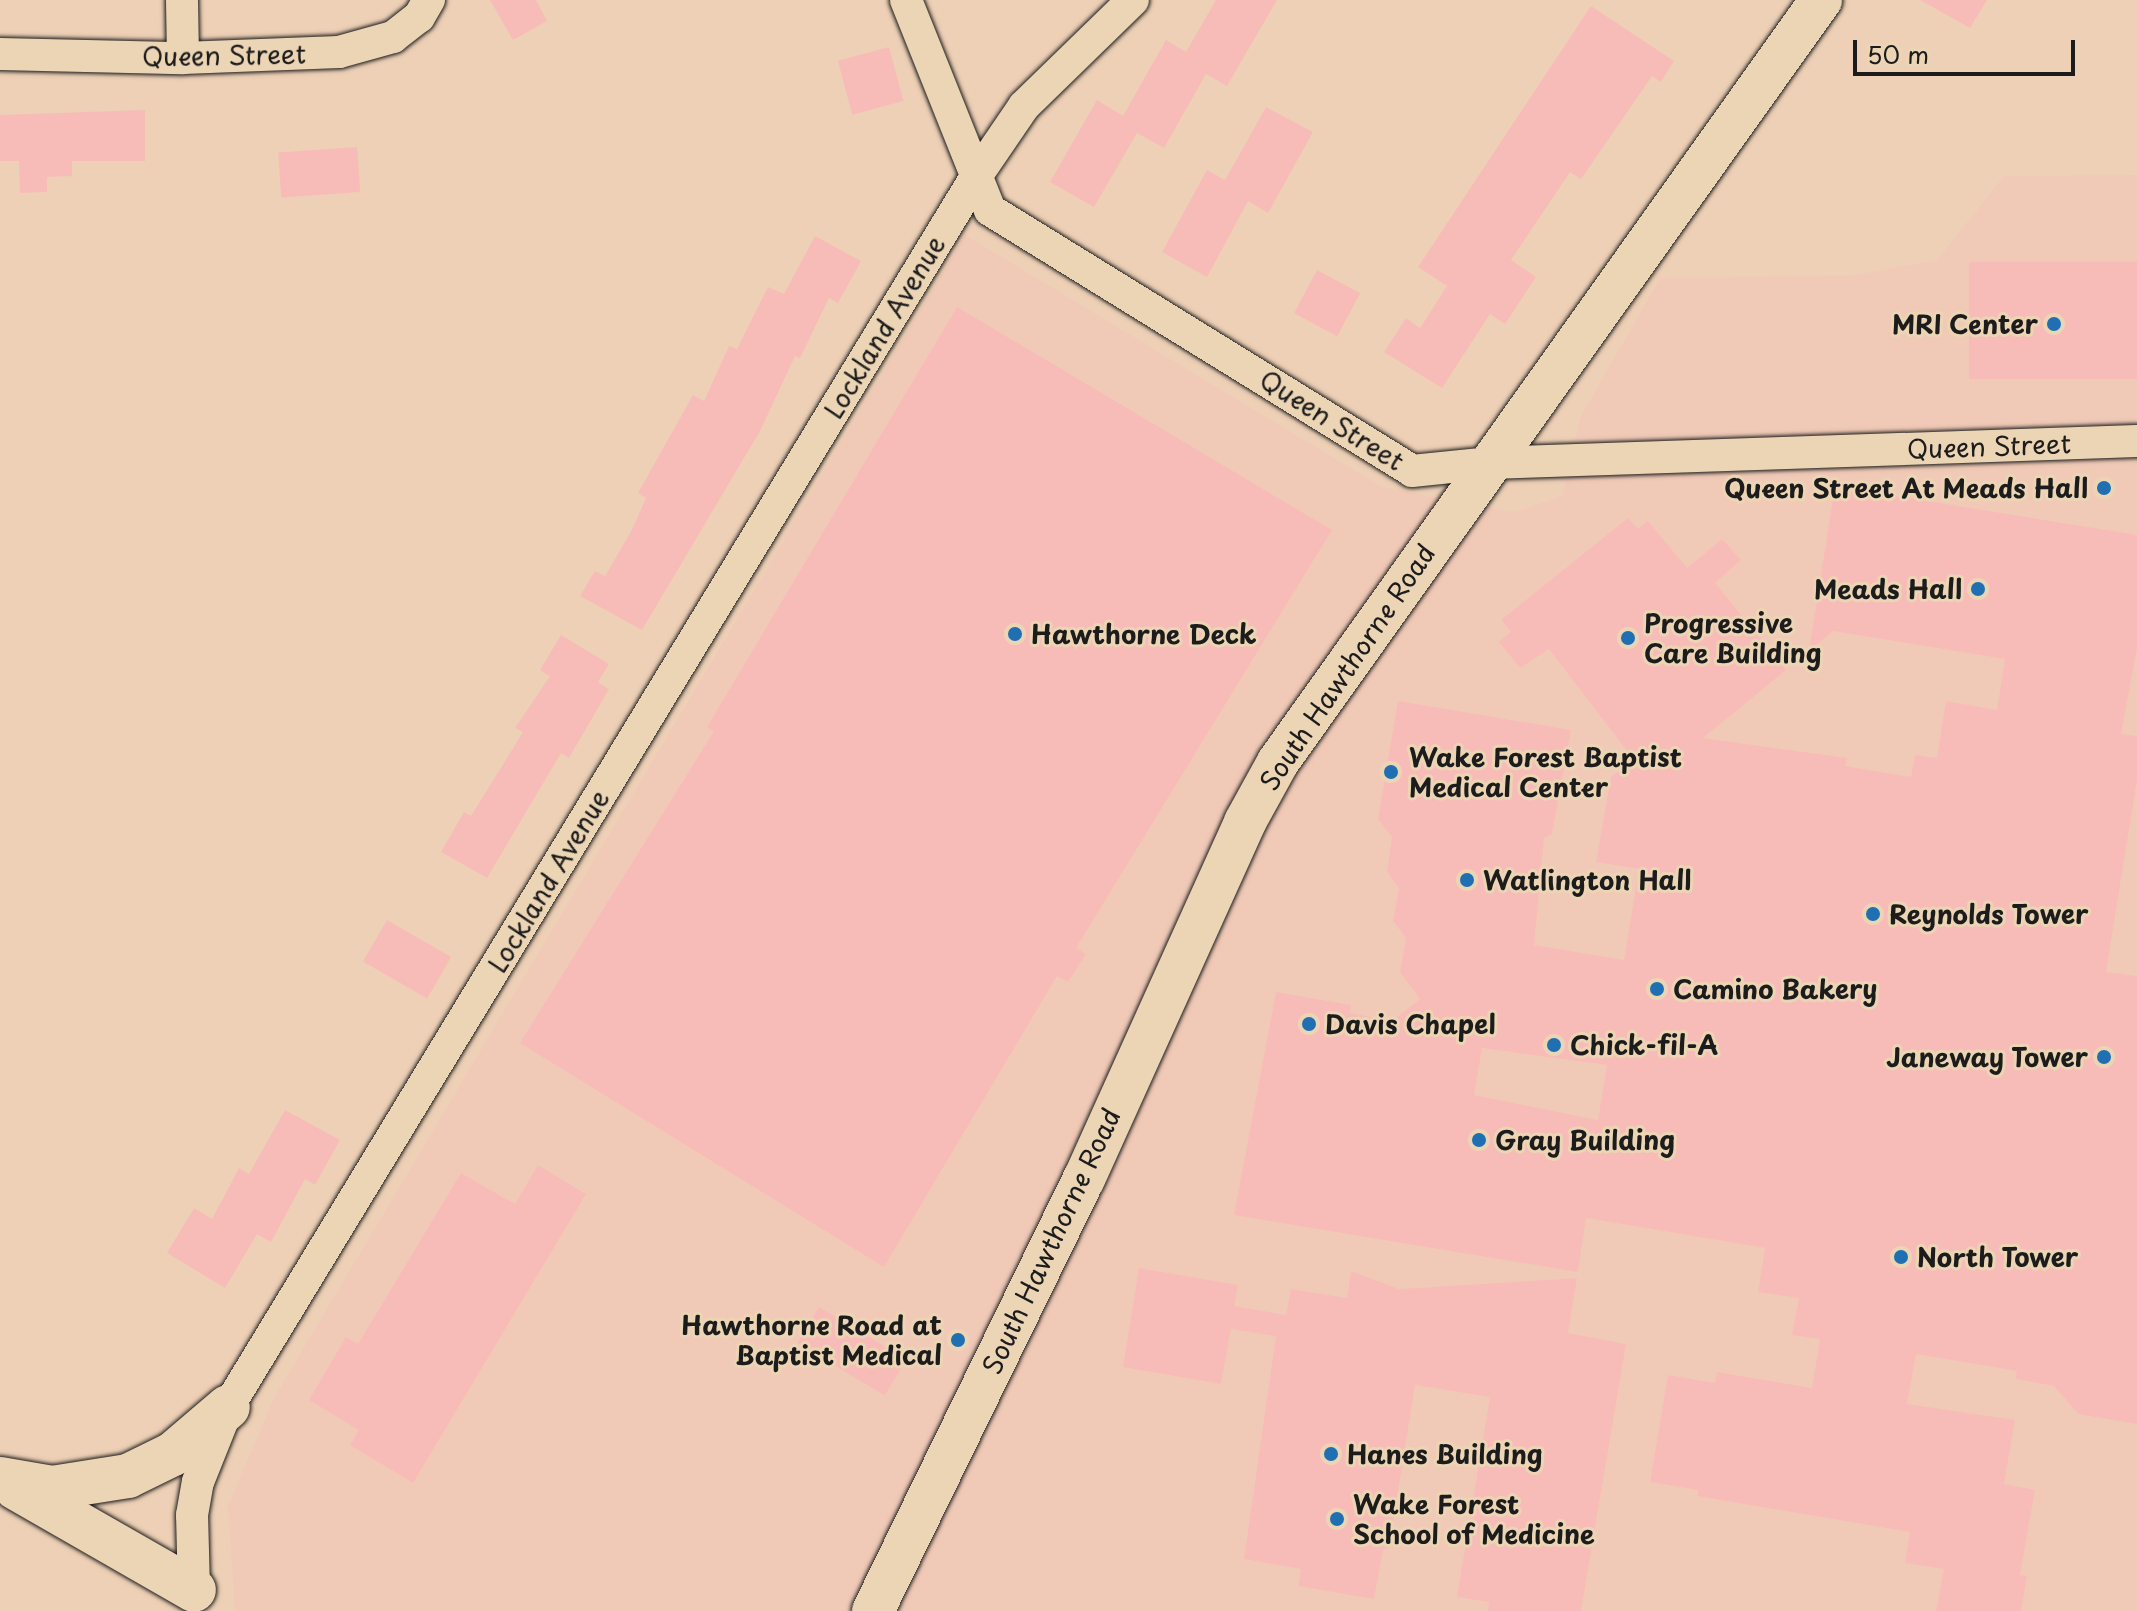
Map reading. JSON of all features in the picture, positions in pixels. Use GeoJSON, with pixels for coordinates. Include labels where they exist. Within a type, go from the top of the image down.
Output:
{"type":"FeatureCollection","features":[{"type":"Feature","properties":{"kind":"highway"},"geometry":{"type":"LineString","coordinates":[[0,1479],[52,1488],[128,1476],[173,1454],[228,1407]]}},
{"type":"Feature","properties":{"kind":"highway"},"geometry":{"type":"LineString","coordinates":[[0,1479],[197,1600]]}},
{"type":"Feature","properties":{"kind":"main road","name":"South Hawthorne Road"},"geometry":{"type":"LineString","coordinates":[[873,1611],[1084,1179],[1245,822],[1313,708],[1821,0]]}},
{"type":"Feature","properties":{"kind":"street"},"geometry":{"type":"LineString","coordinates":[[182,0],[183,58]]}},
{"type":"Feature","properties":{"kind":"street","name":"Queen Street"},"geometry":{"type":"LineString","coordinates":[[0,54],[183,58],[368,47],[419,17],[429,0]]}},
{"type":"Feature","properties":{"kind":"street","name":"Queen Street"},"geometry":{"type":"LineString","coordinates":[[906,0],[990,210],[1412,471],[1489,463],[2137,441]]}},
{"type":"Feature","properties":{"kind":"street","name":"Lockland Avenue"},"geometry":{"type":"LineString","coordinates":[[197,1600],[192,1515],[203,1469],[228,1407],[977,175],[1024,106],[1133,0]]}},
{"type":"Feature","properties":{"kind":"shaded area","name":"Wake Forest Baptist Medical Center"},"geometry":{"type":"Polygon","coordinates":[[[2137,175],[2137,1611],[235,1611],[228,1506],[274,1398],[965,235],[1382,487],[1515,512],[1562,496],[1581,416],[1660,278],[1854,275],[1937,260],[2004,176],[2137,175]]]}},
{"type":"Feature","properties":{"kind":"building"},"geometry":{"type":"Polygon","coordinates":[[[490,0],[536,0],[547,21],[513,40],[490,0]]]}},
{"type":"Feature","properties":{"kind":"building"},"geometry":{"type":"Polygon","coordinates":[[[1216,0],[1277,0],[1227,86],[1206,74],[1164,148],[1137,133],[1094,207],[1050,182],[1097,100],[1123,116],[1166,40],[1186,52],[1216,0]]]}},
{"type":"Feature","properties":{"kind":"building"},"geometry":{"type":"Polygon","coordinates":[[[1920,0],[1987,0],[1970,28],[1920,0]]]}},
{"type":"Feature","properties":{"kind":"building"},"geometry":{"type":"Polygon","coordinates":[[[1591,6],[1674,61],[1661,82],[1652,76],[1581,179],[1570,172],[1511,260],[1536,277],[1505,324],[1490,314],[1442,388],[1384,352],[1406,318],[1420,328],[1447,286],[1418,267],[1591,6]]]}},
{"type":"Feature","properties":{"kind":"building"},"geometry":{"type":"Polygon","coordinates":[[[889,47],[903,101],[852,115],[838,61],[889,47]]]}},
{"type":"Feature","properties":{"kind":"building"},"geometry":{"type":"Polygon","coordinates":[[[1266,107],[1313,132],[1268,213],[1248,201],[1207,277],[1162,252],[1207,170],[1225,180],[1266,107]]]}},
{"type":"Feature","properties":{"kind":"building"},"geometry":{"type":"Polygon","coordinates":[[[145,110],[145,161],[72,161],[72,176],[47,177],[47,192],[20,193],[19,161],[0,161],[0,115],[145,110]]]}},
{"type":"Feature","properties":{"kind":"building"},"geometry":{"type":"Polygon","coordinates":[[[357,147],[360,192],[281,197],[278,153],[357,147]]]}},
{"type":"Feature","properties":{"kind":"building"},"geometry":{"type":"Polygon","coordinates":[[[815,236],[861,261],[838,303],[829,298],[800,358],[795,356],[760,431],[642,630],[580,596],[595,571],[605,576],[632,530],[646,498],[638,493],[693,395],[704,401],[729,346],[737,349],[768,287],[784,294],[815,236]]]}},
{"type":"Feature","properties":{"kind":"building","name":"MRI Center"},"geometry":{"type":"Polygon","coordinates":[[[1969,262],[2137,262],[2137,379],[1969,379],[1969,262]]]}},
{"type":"Feature","properties":{"kind":"building"},"geometry":{"type":"Polygon","coordinates":[[[1317,270],[1360,293],[1337,336],[1294,313],[1317,270]]]}},
{"type":"Feature","properties":{"kind":"building"},"geometry":{"type":"Polygon","coordinates":[[[957,307],[1332,530],[1076,948],[1086,954],[1068,982],[1057,976],[884,1267],[520,1043],[714,731],[707,727],[957,307]]]}},
{"type":"Feature","properties":{"kind":"building","name":"Wake Forest Baptist Medical Center"},"geometry":{"type":"Polygon","coordinates":[[[1835,486],[2137,535],[2137,648],[2121,734],[2137,736],[2137,780],[2106,972],[2137,976],[2137,1424],[2078,1414],[2054,1386],[2016,1379],[2017,1371],[1916,1354],[1907,1404],[2015,1420],[2004,1484],[2035,1490],[2020,1575],[2027,1576],[2021,1611],[1936,1611],[1944,1569],[1905,1563],[1910,1532],[1697,1496],[1698,1490],[1650,1482],[1668,1375],[1715,1383],[1717,1372],[1812,1388],[1820,1339],[1792,1335],[1799,1298],[1758,1292],[1765,1248],[1586,1218],[1578,1272],[1234,1215],[1276,992],[1351,1005],[1350,1013],[1392,1021],[1420,999],[1400,972],[1406,938],[1393,921],[1399,889],[1387,871],[1392,837],[1378,819],[1398,701],[1571,730],[1552,834],[1544,838],[1534,945],[1624,960],[1639,869],[1596,862],[1611,777],[1634,760],[1549,649],[1520,668],[1499,642],[1511,632],[1501,620],[1628,518],[1638,529],[1648,521],[1687,568],[1722,539],[1741,560],[1715,583],[1786,670],[1703,738],[1847,758],[1845,766],[1911,777],[1915,755],[1937,758],[1946,701],[1997,710],[2005,659],[1833,631],[1809,651],[1835,486]],[[1482,1048],[1474,1095],[1598,1120],[1607,1065],[1482,1048]]]}},
{"type":"Feature","properties":{"kind":"building"},"geometry":{"type":"Polygon","coordinates":[[[561,635],[609,664],[598,682],[609,689],[569,758],[561,753],[487,878],[441,852],[464,812],[471,816],[523,732],[515,728],[550,676],[540,670],[561,635]]]}},
{"type":"Feature","properties":{"kind":"building"},"geometry":{"type":"Polygon","coordinates":[[[387,920],[451,957],[427,999],[363,962],[387,920]]]}},
{"type":"Feature","properties":{"kind":"building"},"geometry":{"type":"Polygon","coordinates":[[[285,1110],[340,1140],[315,1185],[305,1179],[271,1242],[257,1234],[225,1288],[167,1253],[194,1208],[212,1219],[239,1168],[249,1174],[285,1110]]]}},
{"type":"Feature","properties":{"kind":"building"},"geometry":{"type":"Polygon","coordinates":[[[538,1165],[586,1194],[413,1483],[350,1445],[359,1430],[309,1400],[346,1337],[358,1344],[461,1173],[515,1204],[538,1165]]]}},
{"type":"Feature","properties":{"kind":"building"},"geometry":{"type":"Polygon","coordinates":[[[1139,1268],[1238,1285],[1234,1306],[1286,1315],[1291,1289],[1347,1298],[1351,1271],[1399,1289],[1577,1278],[1568,1333],[1626,1344],[1581,1611],[1488,1611],[1489,1602],[1457,1597],[1490,1397],[1415,1385],[1389,1548],[1383,1550],[1374,1599],[1298,1586],[1301,1569],[1244,1559],[1276,1336],[1231,1329],[1221,1384],[1123,1367],[1139,1268]]]}},
{"type":"Feature","properties":{"kind":"building"},"geometry":{"type":"Polygon","coordinates":[[[819,1307],[906,1360],[885,1396],[797,1343],[819,1307]]]}},
{"type":"Feature","properties":{"kind":"place","name":"MRI Center"},"geometry":{"type":"Point","coordinates":[2054,324]}},
{"type":"Feature","properties":{"kind":"place","name":"Queen Street At Meads Hall"},"geometry":{"type":"Point","coordinates":[2104,488]}},
{"type":"Feature","properties":{"kind":"place","name":"Meads Hall"},"geometry":{"type":"Point","coordinates":[1978,589]}},
{"type":"Feature","properties":{"kind":"place","name":"Hawthorne Deck"},"geometry":{"type":"Point","coordinates":[1015,634]}},
{"type":"Feature","properties":{"kind":"place","name":"Progressive Care Building"},"geometry":{"type":"Point","coordinates":[1628,638]}},
{"type":"Feature","properties":{"kind":"place","name":"Wake Forest Baptist Medical Center"},"geometry":{"type":"Point","coordinates":[1391,772]}},
{"type":"Feature","properties":{"kind":"place","name":"Watlington Hall"},"geometry":{"type":"Point","coordinates":[1467,880]}},
{"type":"Feature","properties":{"kind":"place","name":"Reynolds Tower"},"geometry":{"type":"Point","coordinates":[1873,914]}},
{"type":"Feature","properties":{"kind":"place","name":"Camino Bakery"},"geometry":{"type":"Point","coordinates":[1657,989]}},
{"type":"Feature","properties":{"kind":"place","name":"Davis Chapel"},"geometry":{"type":"Point","coordinates":[1309,1024]}},
{"type":"Feature","properties":{"kind":"place","name":"Chick-fil-A"},"geometry":{"type":"Point","coordinates":[1554,1045]}},
{"type":"Feature","properties":{"kind":"place","name":"Janeway Tower"},"geometry":{"type":"Point","coordinates":[2104,1057]}},
{"type":"Feature","properties":{"kind":"place","name":"Gray Building"},"geometry":{"type":"Point","coordinates":[1479,1140]}},
{"type":"Feature","properties":{"kind":"place","name":"North Tower"},"geometry":{"type":"Point","coordinates":[1901,1257]}},
{"type":"Feature","properties":{"kind":"place","name":"Hawthorne Road at Baptist Medical"},"geometry":{"type":"Point","coordinates":[958,1340]}},
{"type":"Feature","properties":{"kind":"place","name":"Hanes Building"},"geometry":{"type":"Point","coordinates":[1331,1454]}},
{"type":"Feature","properties":{"kind":"place","name":"Wake Forest School of Medicine"},"geometry":{"type":"Point","coordinates":[1337,1519]}}]}
